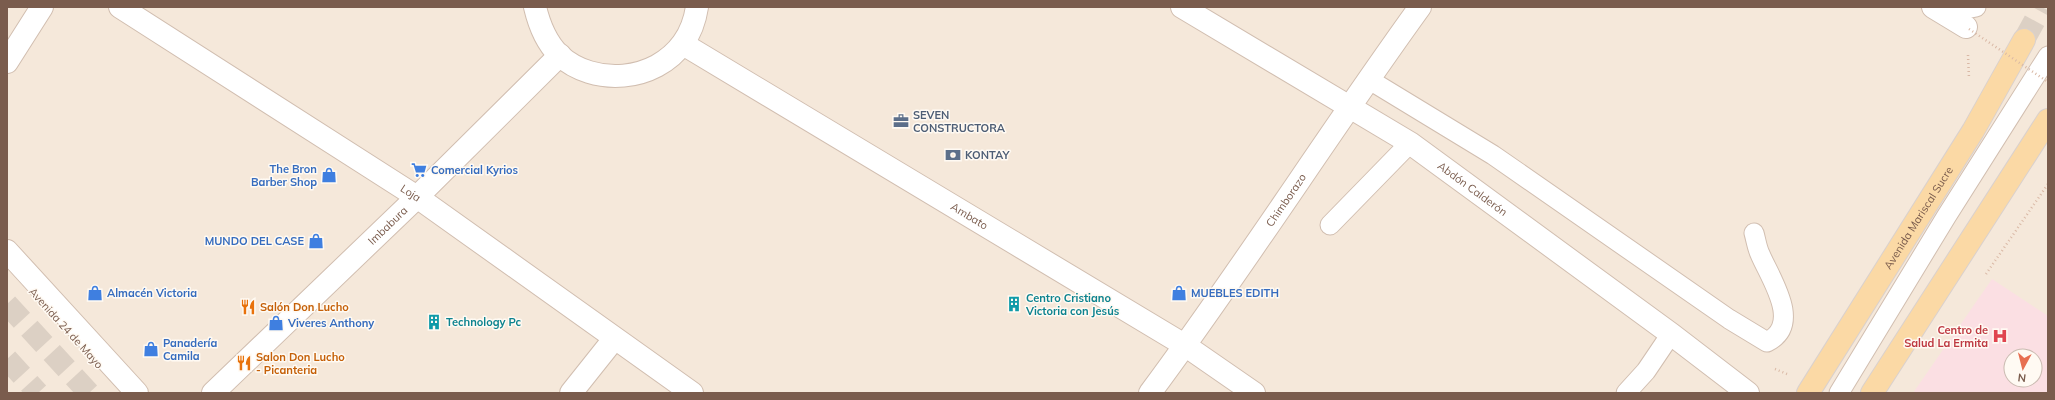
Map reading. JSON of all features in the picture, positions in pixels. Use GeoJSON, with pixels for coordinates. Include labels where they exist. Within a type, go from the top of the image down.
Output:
{"type":"FeatureCollection","features":[{"type":"Feature","properties":{"kind":"main road","name":"Avenida Mariscal Sucre"},"geometry":{"type":"LineString","coordinates":[[1811,389],[1973,131],[2024,40]]}},
{"type":"Feature","properties":{"kind":"main road"},"geometry":{"type":"LineString","coordinates":[[1872,393],[2048,120]]}},
{"type":"Feature","properties":{"kind":"street"},"geometry":{"type":"LineString","coordinates":[[7,62],[42,7]]}},
{"type":"Feature","properties":{"kind":"street","name":"Loja"},"geometry":{"type":"LineString","coordinates":[[120,7],[417,197],[614,339],[692,393]]}},
{"type":"Feature","properties":{"kind":"street"},"geometry":{"type":"LineString","coordinates":[[535,7],[543,34],[560,55],[583,70],[609,77],[637,74],[662,63],[683,44],[694,23],[697,7]]}},
{"type":"Feature","properties":{"kind":"street","name":"Abdón Calderón"},"geometry":{"type":"LineString","coordinates":[[1182,7],[1410,143],[1672,334],[1748,393]]}},
{"type":"Feature","properties":{"kind":"street","name":"Chimborazo"},"geometry":{"type":"LineString","coordinates":[[1150,393],[1186,346],[1368,79],[1420,7]]}},
{"type":"Feature","properties":{"kind":"street","name":"Ambato"},"geometry":{"type":"LineString","coordinates":[[683,44],[1186,346],[1254,393]]}},
{"type":"Feature","properties":{"kind":"street","name":"Imbabura"},"geometry":{"type":"LineString","coordinates":[[213,393],[417,197],[560,55]]}},
{"type":"Feature","properties":{"kind":"street"},"geometry":{"type":"LineString","coordinates":[[7,251],[138,393]]}},
{"type":"Feature","properties":{"kind":"street","name":"Avenida 24 de Mayo"},"geometry":{"type":"LineString","coordinates":[[7,263],[125,393]]}},
{"type":"Feature","properties":{"kind":"street"},"geometry":{"type":"LineString","coordinates":[[571,393],[614,339]]}},
{"type":"Feature","properties":{"kind":"lane"},"geometry":{"type":"LineString","coordinates":[[1954,20],[1961,10],[1976,7]]}},
{"type":"Feature","properties":{"kind":"lane"},"geometry":{"type":"LineString","coordinates":[[1839,393],[1946,217],[2048,56]]}},
{"type":"Feature","properties":{"kind":"lane"},"geometry":{"type":"LineString","coordinates":[[1368,79],[1493,155],[1716,310],[1767,342],[1774,338],[1781,328],[1784,309],[1777,288],[1760,254],[1754,233]]}},
{"type":"Feature","properties":{"kind":"lane"},"geometry":{"type":"LineString","coordinates":[[1330,225],[1410,143]]}},
{"type":"Feature","properties":{"kind":"lane"},"geometry":{"type":"LineString","coordinates":[[1626,393],[1646,371],[1672,334]]}},
{"type":"Feature","properties":{"kind":"path"},"geometry":{"type":"LineString","coordinates":[[1954,20],[2048,82]]}},
{"type":"Feature","properties":{"kind":"path"},"geometry":{"type":"LineString","coordinates":[[1771,368],[1811,389]]}},
{"type":"Feature","properties":{"kind":"shaded area"},"geometry":{"type":"Polygon","coordinates":[[[7,7],[2048,7],[2048,393],[7,393],[7,7]]]}},
{"type":"Feature","properties":{"kind":"shaded area","name":"Centro de Salud La Ermita"},"geometry":{"type":"Polygon","coordinates":[[[1992,279],[2048,316],[2048,393],[1913,393],[1992,279]]]}},
{"type":"Feature","properties":{"kind":"tunnel"},"geometry":{"type":"LineString","coordinates":[[2024,40],[2042,7]]}},
{"type":"Feature","properties":{"kind":"tunnel"},"geometry":{"type":"LineString","coordinates":[[7,304],[89,393]]}},
{"type":"Feature","properties":{"kind":"tunnel"},"geometry":{"type":"LineString","coordinates":[[7,359],[38,393]]}},
{"type":"Feature","properties":{"kind":"place","name":"SEVEN CONSTRUCTORA"},"geometry":{"type":"Point","coordinates":[901,121]}},
{"type":"Feature","properties":{"kind":"place","name":"KONTAY"},"geometry":{"type":"Point","coordinates":[953,155]}},
{"type":"Feature","properties":{"kind":"place","name":"Comercial Kyrios"},"geometry":{"type":"Point","coordinates":[419,170]}},
{"type":"Feature","properties":{"kind":"place","name":"The Bron Barber Shop"},"geometry":{"type":"Point","coordinates":[329,175]}},
{"type":"Feature","properties":{"kind":"place","name":"MUNDO DEL CASE"},"geometry":{"type":"Point","coordinates":[316,241]}},
{"type":"Feature","properties":{"kind":"place","name":"Almacén Victoria"},"geometry":{"type":"Point","coordinates":[95,293]}},
{"type":"Feature","properties":{"kind":"place","name":"MUEBLES EDITH"},"geometry":{"type":"Point","coordinates":[1179,293]}},
{"type":"Feature","properties":{"kind":"place","name":"Centro Cristiano Victoria con Jesús"},"geometry":{"type":"Point","coordinates":[1014,304]}},
{"type":"Feature","properties":{"kind":"place","name":"Salón Don Lucho"},"geometry":{"type":"Point","coordinates":[248,307]}},
{"type":"Feature","properties":{"kind":"place","name":"Technology Pc"},"geometry":{"type":"Point","coordinates":[434,322]}},
{"type":"Feature","properties":{"kind":"place","name":"Viveres Anthony"},"geometry":{"type":"Point","coordinates":[276,323]}},
{"type":"Feature","properties":{"kind":"place","name":"Centro de Salud La Ermita"},"geometry":{"type":"Point","coordinates":[2000,336]}},
{"type":"Feature","properties":{"kind":"place","name":"Panadería Camila"},"geometry":{"type":"Point","coordinates":[151,349]}},
{"type":"Feature","properties":{"kind":"place","name":"Salon Don Lucho - Picanteria"},"geometry":{"type":"Point","coordinates":[244,363]}}]}
